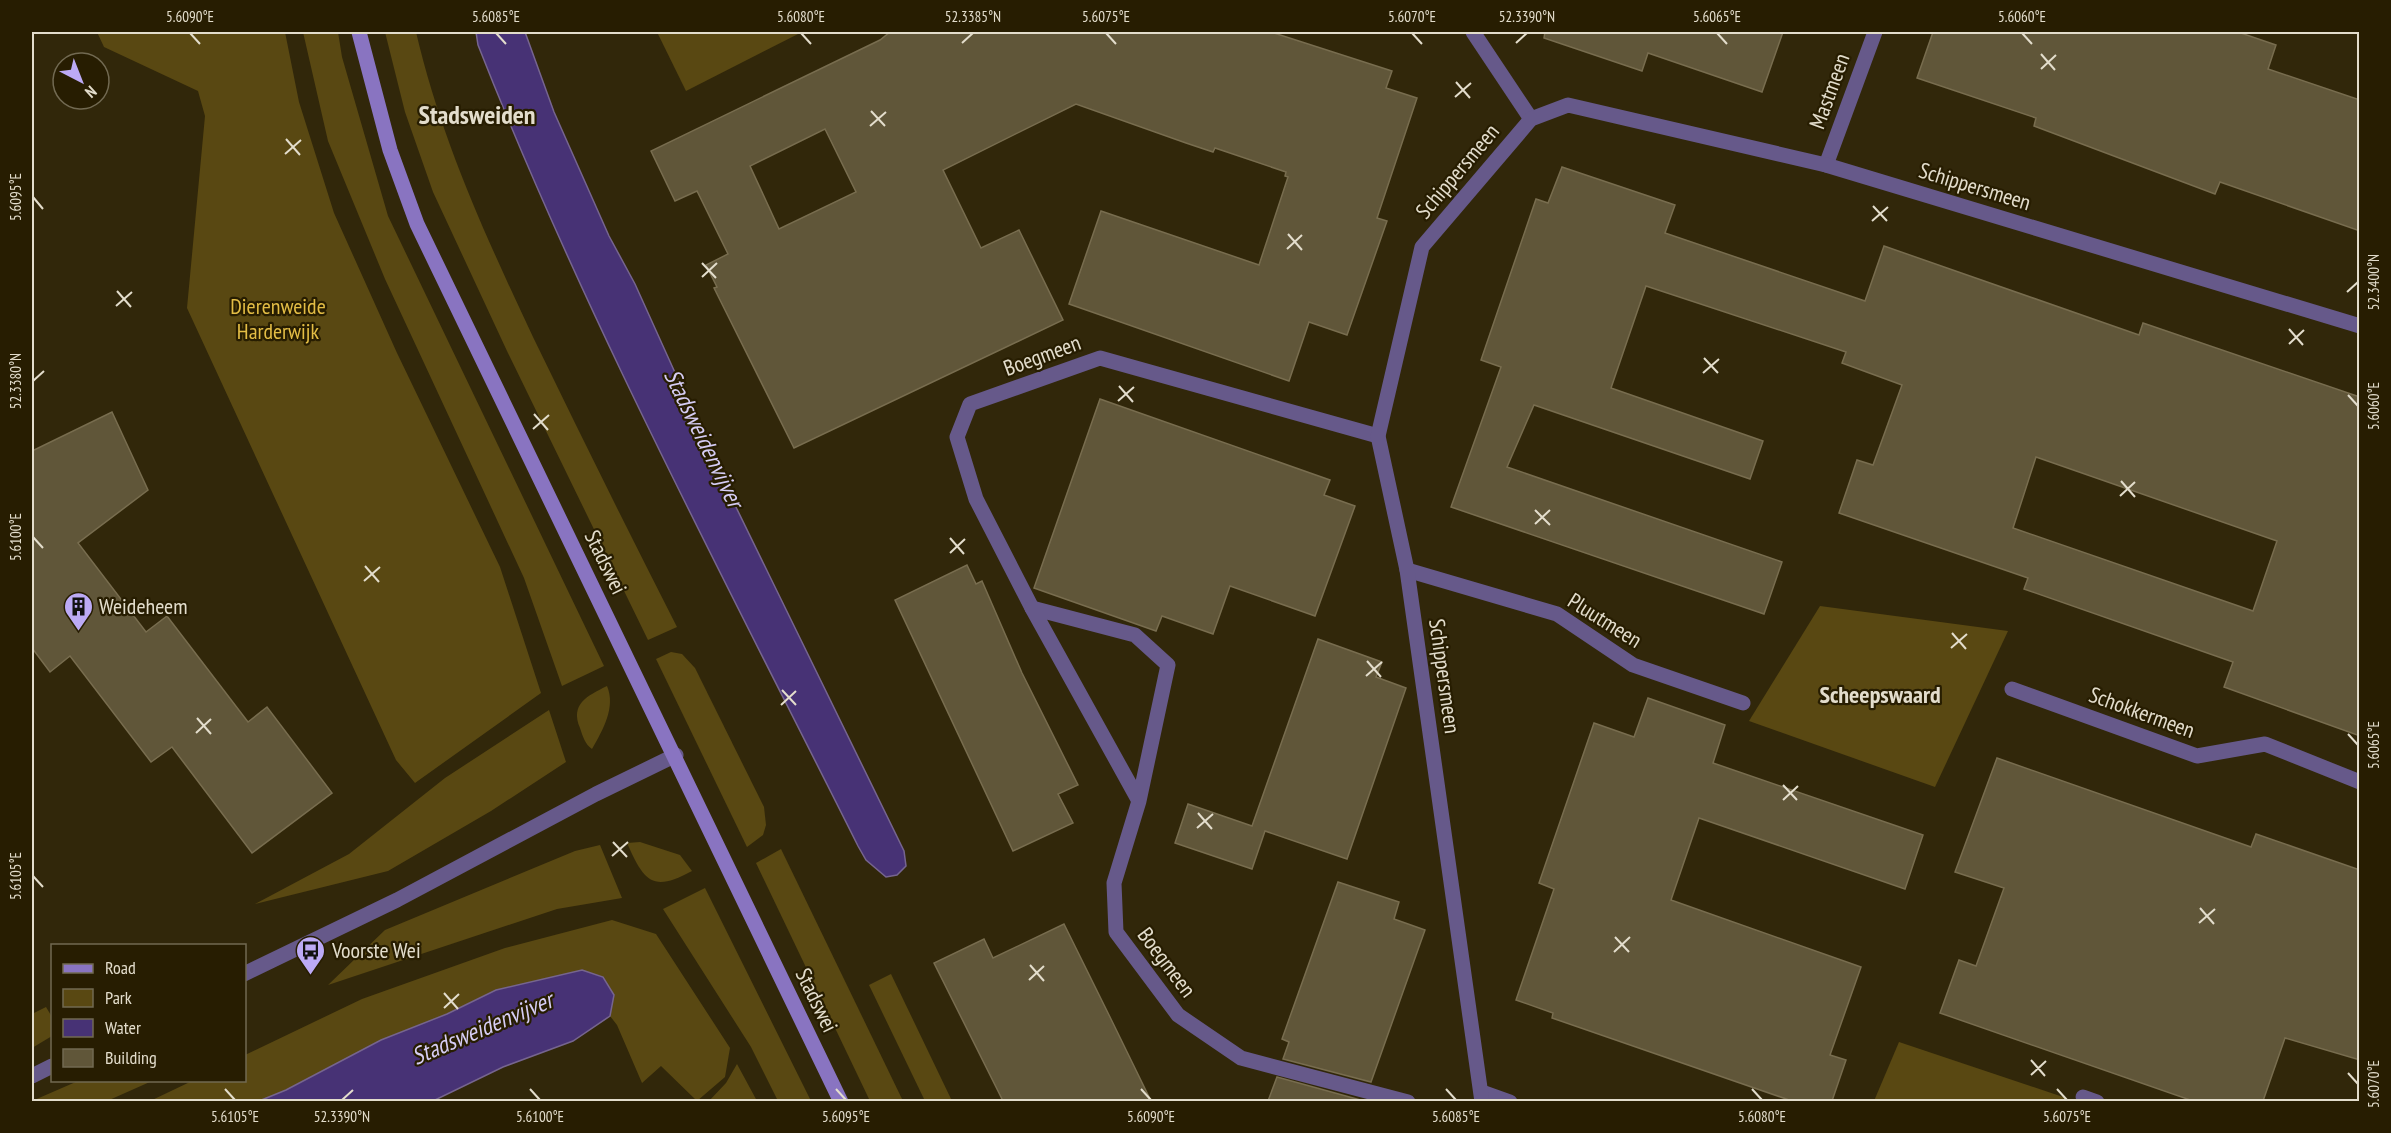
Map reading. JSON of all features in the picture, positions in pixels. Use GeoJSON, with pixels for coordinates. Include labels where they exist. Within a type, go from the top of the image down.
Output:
{"type":"FeatureCollection","features":[{"type":"Feature","properties":{"kind":"street","name":"Stadswei"},"geometry":{"type":"LineString","coordinates":[[359,32],[390,150],[417,224],[676,755],[841,1101]]}},
{"type":"Feature","properties":{"kind":"street"},"geometry":{"type":"LineString","coordinates":[[1473,32],[1532,118]]}},
{"type":"Feature","properties":{"kind":"street","name":"Mastmeen"},"geometry":{"type":"LineString","coordinates":[[1826,165],[1875,32]]}},
{"type":"Feature","properties":{"kind":"street","name":"Schippersmeen"},"geometry":{"type":"LineString","coordinates":[[1482,1097],[1407,570],[1378,436],[1422,247],[1532,118],[1568,105],[1826,165],[2360,326]]}},
{"type":"Feature","properties":{"kind":"street","name":"Boegmeen"},"geometry":{"type":"LineString","coordinates":[[1139,801],[1032,608],[976,499],[957,436],[970,404],[1100,358],[1378,436]]}},
{"type":"Feature","properties":{"kind":"street","name":"Pluutmeen"},"geometry":{"type":"LineString","coordinates":[[1407,570],[1557,614],[1633,665],[1743,703]]}},
{"type":"Feature","properties":{"kind":"street","name":"Boegmeen"},"geometry":{"type":"LineString","coordinates":[[1032,608],[1135,635],[1168,665],[1139,801],[1114,883],[1116,932],[1178,1015],[1241,1058],[1408,1101]]}},
{"type":"Feature","properties":{"kind":"street","name":"Schokkermeen"},"geometry":{"type":"LineString","coordinates":[[2012,689],[2197,756],[2265,744],[2360,782]]}},
{"type":"Feature","properties":{"kind":"street"},"geometry":{"type":"LineString","coordinates":[[246,973],[397,900],[596,794],[676,755]]}},
{"type":"Feature","properties":{"kind":"street"},"geometry":{"type":"LineString","coordinates":[[32,1076],[51,1066]]}},
{"type":"Feature","properties":{"kind":"street"},"geometry":{"type":"LineString","coordinates":[[1482,1097],[1510,1101]]}},
{"type":"Feature","properties":{"kind":"green space","name":"Dierenweide Harderwijk"},"geometry":{"type":"Polygon","coordinates":[[[97,32],[285,32],[299,102],[334,213],[397,353],[500,567],[541,693],[415,783],[396,760],[187,308],[205,116],[198,91],[104,47],[97,32]]]}},
{"type":"Feature","properties":{"kind":"green space"},"geometry":{"type":"Polygon","coordinates":[[[303,32],[338,32],[342,57],[388,216],[604,666],[562,686],[524,578],[385,279],[328,141],[303,32]]]}},
{"type":"Feature","properties":{"kind":"green space"},"geometry":{"type":"Polygon","coordinates":[[[385,32],[416,32],[438,111],[466,187],[498,262],[677,627],[648,640],[507,351],[433,192],[405,112],[385,32]]]}},
{"type":"Feature","properties":{"kind":"green space"},"geometry":{"type":"Polygon","coordinates":[[[657,32],[802,32],[686,91],[657,32]]]}},
{"type":"Feature","properties":{"kind":"green space"},"geometry":{"type":"Polygon","coordinates":[[[1820,606],[2008,631],[1935,787],[1749,721],[1820,606]]]}},
{"type":"Feature","properties":{"kind":"green space"},"geometry":{"type":"Polygon","coordinates":[[[671,652],[682,654],[695,668],[764,807],[766,825],[763,835],[747,847],[656,659],[671,652]]]}},
{"type":"Feature","properties":{"kind":"green space"},"geometry":{"type":"Polygon","coordinates":[[[607,686],[609,710],[604,726],[592,749],[583,737],[577,713],[587,697],[607,686]]]}},
{"type":"Feature","properties":{"kind":"green space"},"geometry":{"type":"Polygon","coordinates":[[[549,710],[566,762],[491,811],[388,871],[255,904],[349,854],[445,778],[549,710]]]}},
{"type":"Feature","properties":{"kind":"green space"},"geometry":{"type":"Polygon","coordinates":[[[640,842],[680,855],[692,871],[667,881],[658,882],[651,879],[639,867],[627,843],[640,842]]]}},
{"type":"Feature","properties":{"kind":"green space"},"geometry":{"type":"Polygon","coordinates":[[[600,845],[622,898],[557,909],[328,985],[385,930],[575,851],[600,845]]]}},
{"type":"Feature","properties":{"kind":"green space"},"geometry":{"type":"Polygon","coordinates":[[[781,849],[903,1101],[870,1101],[756,863],[781,849]]]}},
{"type":"Feature","properties":{"kind":"green space"},"geometry":{"type":"Polygon","coordinates":[[[705,888],[811,1101],[778,1101],[751,1047],[663,909],[705,888]]]}},
{"type":"Feature","properties":{"kind":"green space"},"geometry":{"type":"Polygon","coordinates":[[[612,920],[656,934],[730,1048],[725,1077],[697,1101],[661,1066],[642,1083],[617,1025],[610,1016],[614,995],[603,977],[496,990],[447,1014],[381,1040],[286,1090],[259,1101],[148,1102],[190,1082],[246,1082],[246,1055],[362,999],[505,948],[612,920]]]}},
{"type":"Feature","properties":{"kind":"green space"},"geometry":{"type":"Polygon","coordinates":[[[891,974],[952,1101],[925,1101],[869,985],[891,974]]]}},
{"type":"Feature","properties":{"kind":"green space"},"geometry":{"type":"Polygon","coordinates":[[[46,1007],[51,1015],[51,1037],[32,1048],[32,1014],[46,1007]]]}},
{"type":"Feature","properties":{"kind":"green space"},"geometry":{"type":"Polygon","coordinates":[[[1899,1042],[2066,1098],[2065,1102],[1874,1101],[1899,1042]]]}},
{"type":"Feature","properties":{"kind":"green space"},"geometry":{"type":"Polygon","coordinates":[[[737,1064],[757,1101],[709,1101],[726,1083],[737,1064]]]}},
{"type":"Feature","properties":{"kind":"green space"},"geometry":{"type":"Polygon","coordinates":[[[76,1082],[150,1082],[107,1101],[32,1101],[76,1082]]]}},
{"type":"Feature","properties":{"kind":"water","name":"Stadsweidenvijver"},"geometry":{"type":"Polygon","coordinates":[[[476,32],[525,32],[554,112],[609,236],[635,284],[733,501],[904,851],[906,866],[897,875],[886,877],[866,860],[708,549],[564,249],[478,45],[476,32]]]}},
{"type":"Feature","properties":{"kind":"water","name":"Stadsweidenvijver"},"geometry":{"type":"Polygon","coordinates":[[[582,970],[603,977],[614,995],[610,1016],[573,1041],[503,1067],[433,1101],[259,1101],[286,1090],[381,1040],[447,1014],[496,990],[582,970]]]}},
{"type":"Feature","properties":{"kind":"building"},"geometry":{"type":"Polygon","coordinates":[[[890,32],[1271,32],[1392,71],[1386,88],[1417,98],[1377,218],[1387,221],[1347,335],[1309,322],[1289,381],[1069,304],[1101,211],[1259,265],[1288,177],[1285,176],[1286,172],[1215,148],[1213,152],[1076,104],[943,170],[981,248],[1019,230],[1063,320],[794,448],[714,288],[717,287],[706,265],[728,254],[697,191],[675,201],[651,151],[880,40],[890,32]],[[825,129],[750,166],[779,229],[856,192],[825,129]]]}},
{"type":"Feature","properties":{"kind":"building"},"geometry":{"type":"Polygon","coordinates":[[[1545,32],[1783,32],[1762,92],[1648,53],[1642,71],[1544,38],[1545,32]]]}},
{"type":"Feature","properties":{"kind":"building"},"geometry":{"type":"Polygon","coordinates":[[[1933,32],[2238,32],[2276,45],[2268,69],[2360,100],[2360,231],[2220,182],[2215,194],[2034,126],[2036,118],[1917,78],[1933,32]]]}},
{"type":"Feature","properties":{"kind":"building"},"geometry":{"type":"Polygon","coordinates":[[[1562,167],[1675,205],[1665,233],[1865,301],[1884,246],[2139,335],[2143,323],[2360,397],[2360,736],[2224,687],[2233,662],[2024,589],[2028,578],[1839,513],[1857,460],[1873,465],[1902,385],[1842,363],[1846,352],[1646,286],[1611,388],[1763,441],[1750,479],[1534,405],[1507,467],[1782,562],[1764,614],[1451,507],[1501,367],[1481,360],[1536,199],[1548,203],[1562,167]],[[2036,457],[2013,528],[2253,611],[2277,541],[2036,457]]]}},
{"type":"Feature","properties":{"kind":"building"},"geometry":{"type":"Polygon","coordinates":[[[1100,399],[1330,480],[1324,495],[1355,506],[1315,616],[1230,586],[1213,634],[1162,616],[1156,631],[1034,588],[1100,399]]]}},
{"type":"Feature","properties":{"kind":"building","name":"Weideheem"},"geometry":{"type":"Polygon","coordinates":[[[112,412],[148,490],[78,543],[146,632],[167,616],[248,722],[267,707],[332,793],[252,853],[172,747],[151,762],[70,656],[50,672],[32,648],[32,451],[112,412]]]}},
{"type":"Feature","properties":{"kind":"building"},"geometry":{"type":"Polygon","coordinates":[[[967,565],[976,584],[982,581],[1022,673],[1078,785],[1058,794],[1073,823],[1013,851],[895,600],[967,565]]]}},
{"type":"Feature","properties":{"kind":"building"},"geometry":{"type":"Polygon","coordinates":[[[1318,639],[1382,662],[1376,677],[1406,688],[1347,859],[1265,831],[1252,869],[1175,843],[1188,804],[1252,826],[1318,639]]]}},
{"type":"Feature","properties":{"kind":"building"},"geometry":{"type":"Polygon","coordinates":[[[1648,698],[1725,725],[1713,763],[1923,835],[1905,889],[1699,818],[1671,900],[1861,967],[1830,1055],[1846,1060],[1832,1101],[1792,1101],[1552,1018],[1553,1013],[1516,1000],[1554,889],[1539,883],[1594,723],[1634,737],[1648,698]]]}},
{"type":"Feature","properties":{"kind":"building"},"geometry":{"type":"Polygon","coordinates":[[[1997,758],[2251,847],[2256,834],[2360,870],[2360,1060],[2285,1038],[2263,1101],[2193,1101],[1940,1013],[1959,960],[1976,966],[2004,888],[1955,872],[1997,758]]]}},
{"type":"Feature","properties":{"kind":"building"},"geometry":{"type":"Polygon","coordinates":[[[1338,882],[1399,902],[1394,919],[1425,930],[1371,1082],[1283,1059],[1289,1042],[1282,1039],[1338,882]]]}},
{"type":"Feature","properties":{"kind":"building"},"geometry":{"type":"Polygon","coordinates":[[[1064,924],[1151,1101],[1003,1101],[934,963],[984,939],[993,958],[1064,924]]]}},
{"type":"Feature","properties":{"kind":"building"},"geometry":{"type":"Polygon","coordinates":[[[1277,1077],[1364,1101],[1268,1101],[1277,1077]]]}},
{"type":"Feature","properties":{"kind":"place","name":"Weideheem"},"geometry":{"type":"Point","coordinates":[78,632]}},
{"type":"Feature","properties":{"kind":"place","name":"Voorste Wei"},"geometry":{"type":"Point","coordinates":[311,976]}},
{"type":"Feature","properties":{"kind":"district","name":"Stadsweiden"},"geometry":{"type":"Point","coordinates":[477,114]}},
{"type":"Feature","properties":{"kind":"district","name":"Scheepswaard"},"geometry":{"type":"Point","coordinates":[1880,694]}}]}
